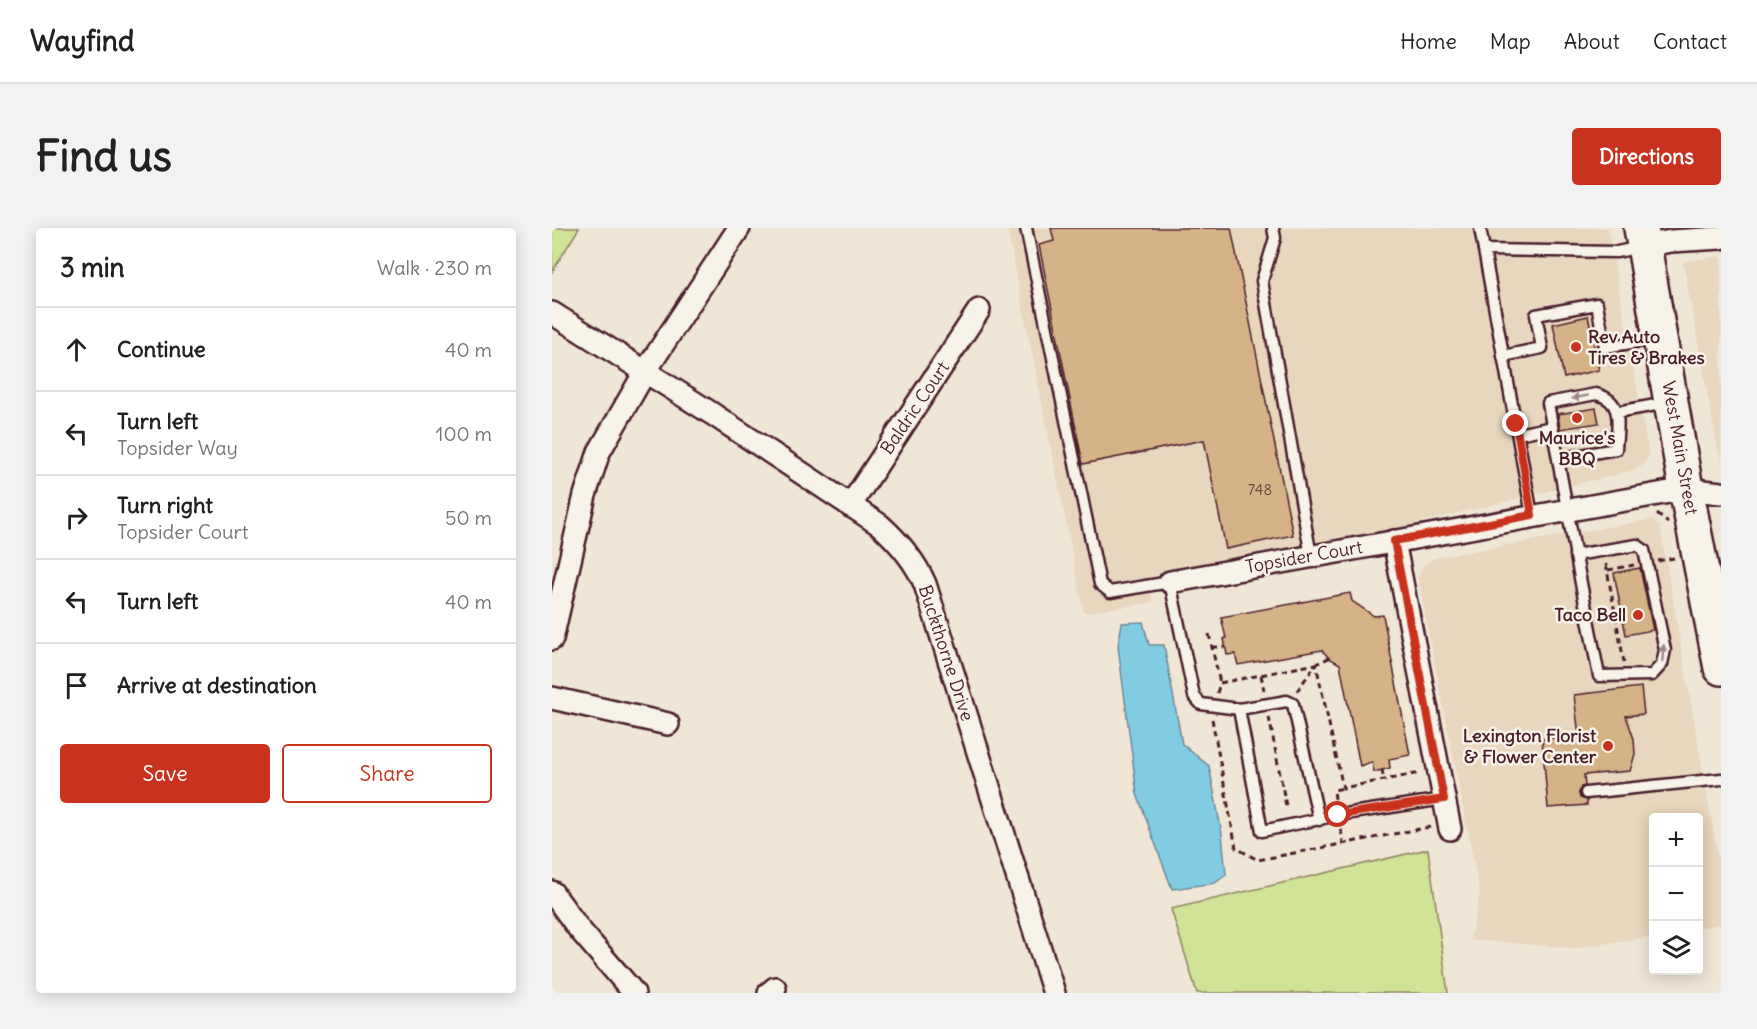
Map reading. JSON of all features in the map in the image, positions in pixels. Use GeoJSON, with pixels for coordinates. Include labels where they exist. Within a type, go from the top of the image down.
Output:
{"type":"FeatureCollection","features":[{"type":"Feature","properties":{"kind":"main road","name":"West Main Street"},"geometry":{"type":"LineString","coordinates":[[1642,237],[1686,489],[1719,649]]}},
{"type":"Feature","properties":{"kind":"street"},"geometry":{"type":"LineString","coordinates":[[552,639],[589,479],[599,452],[645,372],[739,228]]}},
{"type":"Feature","properties":{"kind":"street"},"geometry":{"type":"LineString","coordinates":[[1642,237],[1671,241],[1721,238]]}},
{"type":"Feature","properties":{"kind":"street","name":"Baldric Court"},"geometry":{"type":"LineString","coordinates":[[850,506],[979,310]]}},
{"type":"Feature","properties":{"kind":"street","name":"Buckthorne Drive"},"geometry":{"type":"LineString","coordinates":[[552,313],[711,413],[880,525],[894,538],[918,569],[925,584],[1054,993]]}},
{"type":"Feature","properties":{"kind":"street","name":"Topsider Court"},"geometry":{"type":"LineString","coordinates":[[1170,582],[1686,489],[1721,493]]}},
{"type":"Feature","properties":{"kind":"street"},"geometry":{"type":"LineString","coordinates":[[1394,541],[1450,829]]}},
{"type":"Feature","properties":{"kind":"street"},"geometry":{"type":"LineString","coordinates":[[552,698],[668,724]]}},
{"type":"Feature","properties":{"kind":"street"},"geometry":{"type":"LineString","coordinates":[[552,892],[579,929],[634,993]]}},
{"type":"Feature","properties":{"kind":"lane"},"geometry":{"type":"LineString","coordinates":[[1026,228],[1100,584],[1110,592],[1170,582],[1194,696],[1201,704],[1239,709],[1287,701],[1293,704],[1319,820]]}},
{"type":"Feature","properties":{"kind":"lane"},"geometry":{"type":"LineString","coordinates":[[1273,228],[1275,238],[1262,281],[1311,556]]}},
{"type":"Feature","properties":{"kind":"lane"},"geometry":{"type":"LineString","coordinates":[[1480,228],[1532,515]]}},
{"type":"Feature","properties":{"kind":"lane"},"geometry":{"type":"LineString","coordinates":[[1484,250],[1617,252],[1642,237]]}},
{"type":"Feature","properties":{"kind":"lane"},"geometry":{"type":"LineString","coordinates":[[1503,356],[1542,348],[1536,315],[1597,304],[1605,346],[1661,339]]}},
{"type":"Feature","properties":{"kind":"lane"},"geometry":{"type":"LineString","coordinates":[[1558,459],[1616,449],[1617,412],[1614,404],[1596,394],[1548,403],[1575,555],[1599,676],[1652,675],[1658,670],[1665,650],[1644,550],[1637,544],[1575,555]]}},
{"type":"Feature","properties":{"kind":"lane"},"geometry":{"type":"LineString","coordinates":[[1617,412],[1671,402]]}},
{"type":"Feature","properties":{"kind":"lane"},"geometry":{"type":"LineString","coordinates":[[1518,434],[1552,428]]}},
{"type":"Feature","properties":{"kind":"lane"},"geometry":{"type":"LineString","coordinates":[[1239,709],[1262,831],[1338,815],[1444,799]]}},
{"type":"Feature","properties":{"kind":"lane"},"geometry":{"type":"LineString","coordinates":[[1586,793],[1721,779]]}},
{"type":"Feature","properties":{"kind":"path"},"geometry":{"type":"LineString","coordinates":[[1606,562],[1624,662]]}},
{"type":"Feature","properties":{"kind":"path"},"geometry":{"type":"LineString","coordinates":[[1614,602],[1619,600]]}},
{"type":"Feature","properties":{"kind":"path"},"geometry":{"type":"LineString","coordinates":[[1209,634],[1220,683],[1216,696]]}},
{"type":"Feature","properties":{"kind":"path"},"geometry":{"type":"LineString","coordinates":[[1212,648],[1225,646]]}},
{"type":"Feature","properties":{"kind":"path"},"geometry":{"type":"LineString","coordinates":[[1220,683],[1316,664],[1329,658]]}},
{"type":"Feature","properties":{"kind":"path"},"geometry":{"type":"LineString","coordinates":[[1297,691],[1316,664]]}},
{"type":"Feature","properties":{"kind":"path"},"geometry":{"type":"LineString","coordinates":[[1316,664],[1343,788]]}},
{"type":"Feature","properties":{"kind":"path"},"geometry":{"type":"LineString","coordinates":[[1261,675],[1264,692]]}},
{"type":"Feature","properties":{"kind":"path"},"geometry":{"type":"LineString","coordinates":[[1268,711],[1286,806]]}},
{"type":"Feature","properties":{"kind":"path"},"geometry":{"type":"LineString","coordinates":[[1382,770],[1384,780]]}},
{"type":"Feature","properties":{"kind":"path"},"geometry":{"type":"LineString","coordinates":[[1335,800],[1334,790],[1423,773]]}},
{"type":"Feature","properties":{"kind":"path"},"geometry":{"type":"LineString","coordinates":[[1340,827],[1343,844]]}},
{"type":"Feature","properties":{"kind":"shaded area"},"geometry":{"type":"Polygon","coordinates":[[[1007,228],[1608,228],[1649,456],[1643,465],[1635,470],[1405,526],[1149,577],[1153,602],[1084,613],[1007,228]]]}},
{"type":"Feature","properties":{"kind":"shaded area"},"geometry":{"type":"Polygon","coordinates":[[[1721,256],[1721,466],[1683,262],[1721,256]]]}},
{"type":"Feature","properties":{"kind":"shaded area"},"geometry":{"type":"Polygon","coordinates":[[[1653,519],[1660,526],[1721,875],[1721,924],[1703,927],[1703,813],[1649,813],[1649,937],[1576,948],[1470,940],[1480,893],[1418,578],[1423,565],[1434,558],[1653,519]]]}},
{"type":"Feature","properties":{"kind":"green space"},"geometry":{"type":"Polygon","coordinates":[[[552,228],[579,228],[552,272],[552,228]]]}},
{"type":"Feature","properties":{"kind":"green space"},"geometry":{"type":"Polygon","coordinates":[[[1428,849],[1448,993],[1197,993],[1171,909],[1428,849]]]}},
{"type":"Feature","properties":{"kind":"water"},"geometry":{"type":"Polygon","coordinates":[[[1143,622],[1149,645],[1164,645],[1182,744],[1209,766],[1222,834],[1226,875],[1215,883],[1172,889],[1137,794],[1118,646],[1122,623],[1143,622]]]}},
{"type":"Feature","properties":{"kind":"building"},"geometry":{"type":"Polygon","coordinates":[[[1051,228],[1231,228],[1293,535],[1226,549],[1204,440],[1083,464],[1039,245],[1054,241],[1051,228]]]}},
{"type":"Feature","properties":{"kind":"building"},"geometry":{"type":"Polygon","coordinates":[[[1588,316],[1599,370],[1564,378],[1553,324],[1588,316]]]}},
{"type":"Feature","properties":{"kind":"building"},"geometry":{"type":"Polygon","coordinates":[[[1596,408],[1599,423],[1560,429],[1558,414],[1596,408]]]}},
{"type":"Feature","properties":{"kind":"building","name":"Taco Bell"},"geometry":{"type":"Polygon","coordinates":[[[1640,568],[1653,630],[1626,635],[1614,573],[1640,568]]]}},
{"type":"Feature","properties":{"kind":"building"},"geometry":{"type":"Polygon","coordinates":[[[1350,593],[1352,601],[1374,616],[1383,615],[1410,755],[1389,759],[1390,768],[1374,772],[1372,762],[1360,766],[1340,664],[1329,658],[1322,650],[1238,665],[1235,654],[1227,655],[1221,617],[1350,593]]]}},
{"type":"Feature","properties":{"kind":"building"},"geometry":{"type":"Polygon","coordinates":[[[1641,687],[1644,714],[1626,716],[1634,739],[1635,754],[1630,771],[1584,775],[1585,786],[1581,787],[1579,793],[1580,798],[1587,800],[1587,805],[1548,808],[1542,739],[1579,736],[1574,695],[1641,687]]]}},
{"type":"Feature","properties":{"kind":"place","name":"Rev Auto Tires & Brakes"},"geometry":{"type":"Point","coordinates":[1576,347]}},
{"type":"Feature","properties":{"kind":"place","name":"Maurice's BBQ"},"geometry":{"type":"Point","coordinates":[1577,418]}},
{"type":"Feature","properties":{"kind":"place","name":"Taco Bell"},"geometry":{"type":"Point","coordinates":[1638,615]}},
{"type":"Feature","properties":{"kind":"place","name":"Lexington Florist & Flower Center"},"geometry":{"type":"Point","coordinates":[1608,746]}},
{"type":"Feature","properties":{"kind":"route"},"geometry":{"type":"LineString","coordinates":[[1338,815],[1444,799],[1394,541],[1532,515],[1516,424]]}}]}
